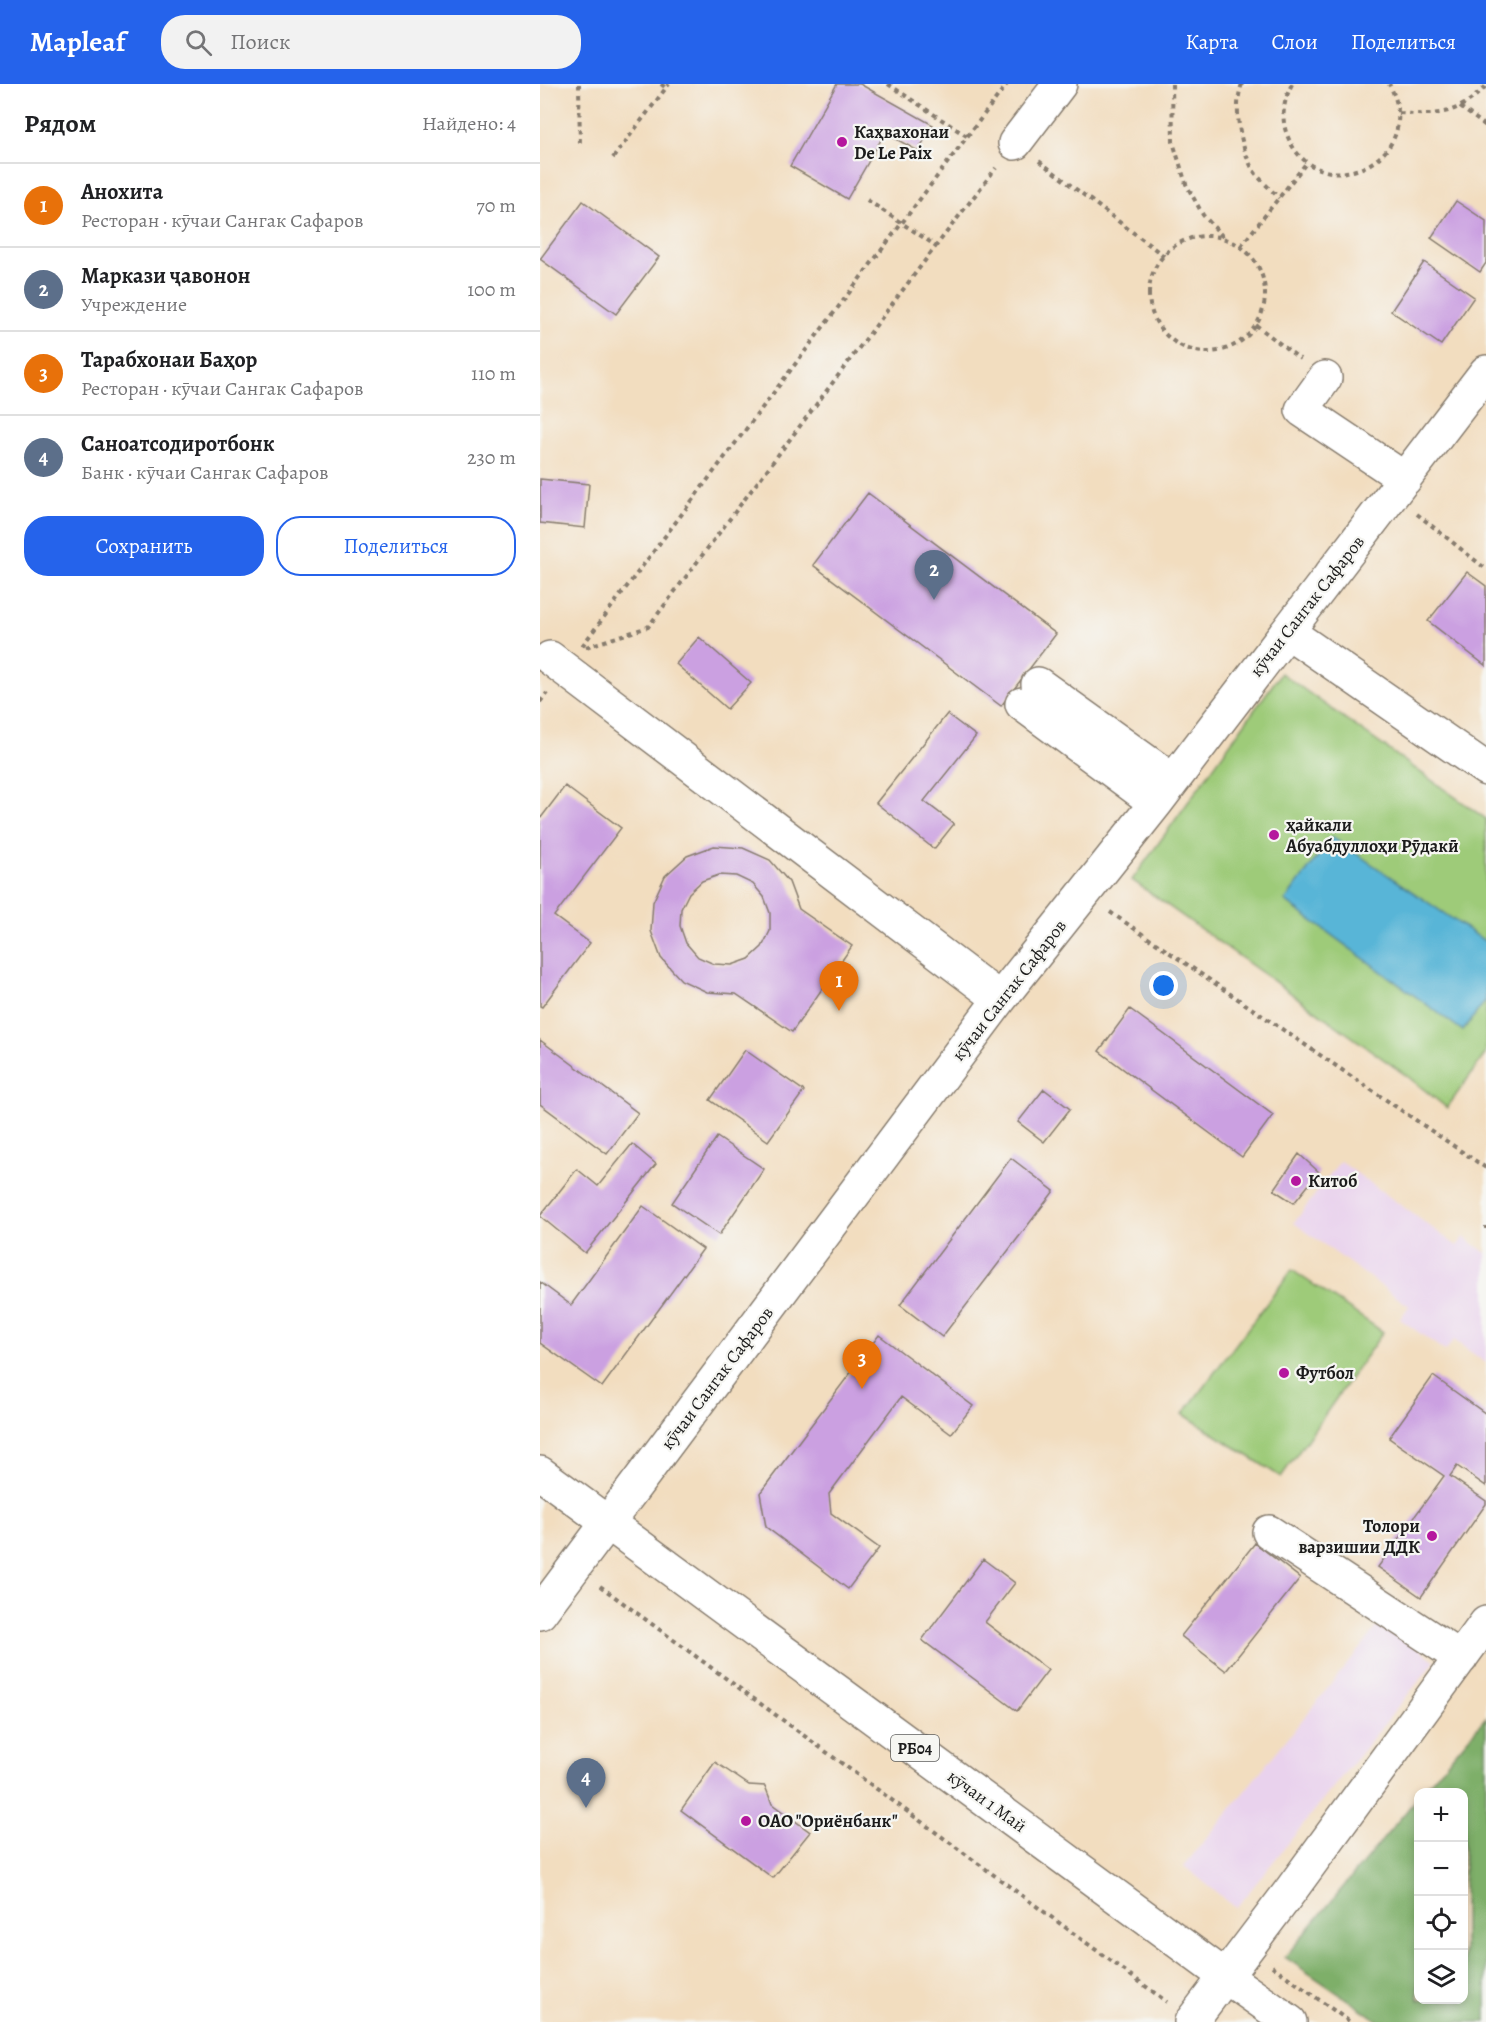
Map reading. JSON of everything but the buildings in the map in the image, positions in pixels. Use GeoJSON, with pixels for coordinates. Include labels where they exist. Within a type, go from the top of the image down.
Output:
{"type":"FeatureCollection","features":[{"type":"Feature","properties":{"kind":"street"},"geometry":{"type":"LineString","coordinates":[[1015,143],[1060,84]]}},
{"type":"Feature","properties":{"kind":"street","name":"кӯчаи Сангак Сафаров"},"geometry":{"type":"LineString","coordinates":[[540,1613],[1000,999],[1288,632],[1486,372]]}},
{"type":"Feature","properties":{"kind":"street"},"geometry":{"type":"LineString","coordinates":[[1324,378],[1302,410],[1399,487]]}},
{"type":"Feature","properties":{"kind":"street"},"geometry":{"type":"LineString","coordinates":[[1288,632],[1486,769]]}},
{"type":"Feature","properties":{"kind":"street"},"geometry":{"type":"LineString","coordinates":[[557,664],[1000,999]]}},
{"type":"Feature","properties":{"kind":"street"},"geometry":{"type":"LineString","coordinates":[[1030,694],[1164,791]]}},
{"type":"Feature","properties":{"kind":"street","name":"кӯчаи 1 Май"},"geometry":{"type":"LineString","coordinates":[[540,1473],[1290,2022]]}},
{"type":"Feature","properties":{"kind":"street"},"geometry":{"type":"LineString","coordinates":[[1269,1532],[1461,1658]]}},
{"type":"Feature","properties":{"kind":"street"},"geometry":{"type":"LineString","coordinates":[[1192,2021],[1486,1623]]}},
{"type":"Feature","properties":{"kind":"path"},"geometry":{"type":"LineString","coordinates":[[579,84],[580,147]]}},
{"type":"Feature","properties":{"kind":"path"},"geometry":{"type":"LineString","coordinates":[[613,158],[668,86],[661,84]]}},
{"type":"Feature","properties":{"kind":"path"},"geometry":{"type":"LineString","coordinates":[[888,84],[968,137]]}},
{"type":"Feature","properties":{"kind":"path"},"geometry":{"type":"LineString","coordinates":[[1007,84],[579,649],[648,627],[1015,143],[1164,256]]}},
{"type":"Feature","properties":{"kind":"path"},"geometry":{"type":"LineString","coordinates":[[1172,84],[1173,142],[1186,184],[1203,215],[1224,238]]}},
{"type":"Feature","properties":{"kind":"path"},"geometry":{"type":"LineString","coordinates":[[1242,84],[1237,96],[1241,137],[1252,167],[1278,198]]}},
{"type":"Feature","properties":{"kind":"path"},"geometry":{"type":"LineString","coordinates":[[1292,84],[1284,105],[1283,124],[1290,143],[1302,159],[1319,169],[1339,173],[1358,171],[1376,162],[1389,147],[1397,131],[1399,113],[1389,84]]}},
{"type":"Feature","properties":{"kind":"path"},"geometry":{"type":"LineString","coordinates":[[1399,113],[1425,115],[1453,110],[1471,102],[1486,86]]}},
{"type":"Feature","properties":{"kind":"path"},"geometry":{"type":"LineString","coordinates":[[1460,107],[1486,126]]}},
{"type":"Feature","properties":{"kind":"path"},"geometry":{"type":"LineString","coordinates":[[1240,246],[1307,162]]}},
{"type":"Feature","properties":{"kind":"path"},"geometry":{"type":"LineString","coordinates":[[867,200],[936,246]]}},
{"type":"Feature","properties":{"kind":"path"},"geometry":{"type":"LineString","coordinates":[[1207,236],[1224,238],[1240,246],[1253,258],[1262,274],[1265,292],[1263,309],[1256,325],[1242,340],[1225,349],[1215,351],[1205,352],[1186,348],[1168,337],[1156,322],[1150,303],[1150,283],[1157,264],[1164,256],[1187,240],[1207,236]]}},
{"type":"Feature","properties":{"kind":"path"},"geometry":{"type":"LineString","coordinates":[[1256,325],[1324,378]]}},
{"type":"Feature","properties":{"kind":"path"},"geometry":{"type":"LineString","coordinates":[[1399,487],[1486,569]]}},
{"type":"Feature","properties":{"kind":"path"},"geometry":{"type":"LineString","coordinates":[[540,702],[557,664]]}},
{"type":"Feature","properties":{"kind":"path"},"geometry":{"type":"LineString","coordinates":[[1084,893],[1486,1168]]}},
{"type":"Feature","properties":{"kind":"path"},"geometry":{"type":"LineString","coordinates":[[575,1568],[1192,2021]]}},
{"type":"Feature","properties":{"kind":"path"},"geometry":{"type":"LineString","coordinates":[[1247,1948],[1350,2022]]}},
{"type":"Feature","properties":{"kind":"shaded area"},"geometry":{"type":"Polygon","coordinates":[[[1340,1161],[1457,1246],[1464,1237],[1486,1253],[1486,1363],[1454,1340],[1445,1351],[1400,1319],[1409,1306],[1294,1223],[1340,1161]]]}},
{"type":"Feature","properties":{"kind":"shaded area"},"geometry":{"type":"Polygon","coordinates":[[[1383,1620],[1435,1661],[1236,1908],[1184,1866],[1383,1620]]]}},
{"type":"Feature","properties":{"kind":"green space"},"geometry":{"type":"Polygon","coordinates":[[[1281,673],[1486,819],[1486,1053],[1447,1108],[1407,1076],[1132,880],[1281,673]]]}},
{"type":"Feature","properties":{"kind":"green space","name":"Футбол"},"geometry":{"type":"Polygon","coordinates":[[[1292,1270],[1383,1332],[1281,1477],[1183,1414],[1292,1270]]]}},
{"type":"Feature","properties":{"kind":"green space"},"geometry":{"type":"Polygon","coordinates":[[[1486,1717],[1486,2022],[1380,2022],[1285,1957],[1414,1802],[1414,2004],[1468,2004],[1468,1788],[1425,1788],[1486,1717]]]}},
{"type":"Feature","properties":{"kind":"water"},"geometry":{"type":"Polygon","coordinates":[[[1332,837],[1486,942],[1486,1000],[1463,1031],[1285,901],[1332,837]]]}},
{"type":"Feature","properties":{"kind":"place","name":"Каҳвахонаи De Le Paix"},"geometry":{"type":"Point","coordinates":[842,142]}},
{"type":"Feature","properties":{"kind":"place","name":"Маркази ҷавонон"},"geometry":{"type":"Point","coordinates":[934,600]}},
{"type":"Feature","properties":{"kind":"place","name":"ҳайкали Абуабдуллоҳи Рӯдакӣ"},"geometry":{"type":"Point","coordinates":[1274,835]}},
{"type":"Feature","properties":{"kind":"place","name":"Анохита"},"geometry":{"type":"Point","coordinates":[839,1011]}},
{"type":"Feature","properties":{"kind":"place","name":"Китоб"},"geometry":{"type":"Point","coordinates":[1296,1181]}},
{"type":"Feature","properties":{"kind":"place","name":"Футбол"},"geometry":{"type":"Point","coordinates":[1284,1373]}},
{"type":"Feature","properties":{"kind":"place","name":"Тарабхонаи Баҳор"},"geometry":{"type":"Point","coordinates":[862,1389]}},
{"type":"Feature","properties":{"kind":"place","name":"Толори варзишии ДДК"},"geometry":{"type":"Point","coordinates":[1432,1536]}},
{"type":"Feature","properties":{"kind":"place","name":"Саноатсодиротбонк"},"geometry":{"type":"Point","coordinates":[586,1808]}},
{"type":"Feature","properties":{"kind":"place","name":"ОАО \"Ориёнбанк\""},"geometry":{"type":"Point","coordinates":[746,1821]}}]}
